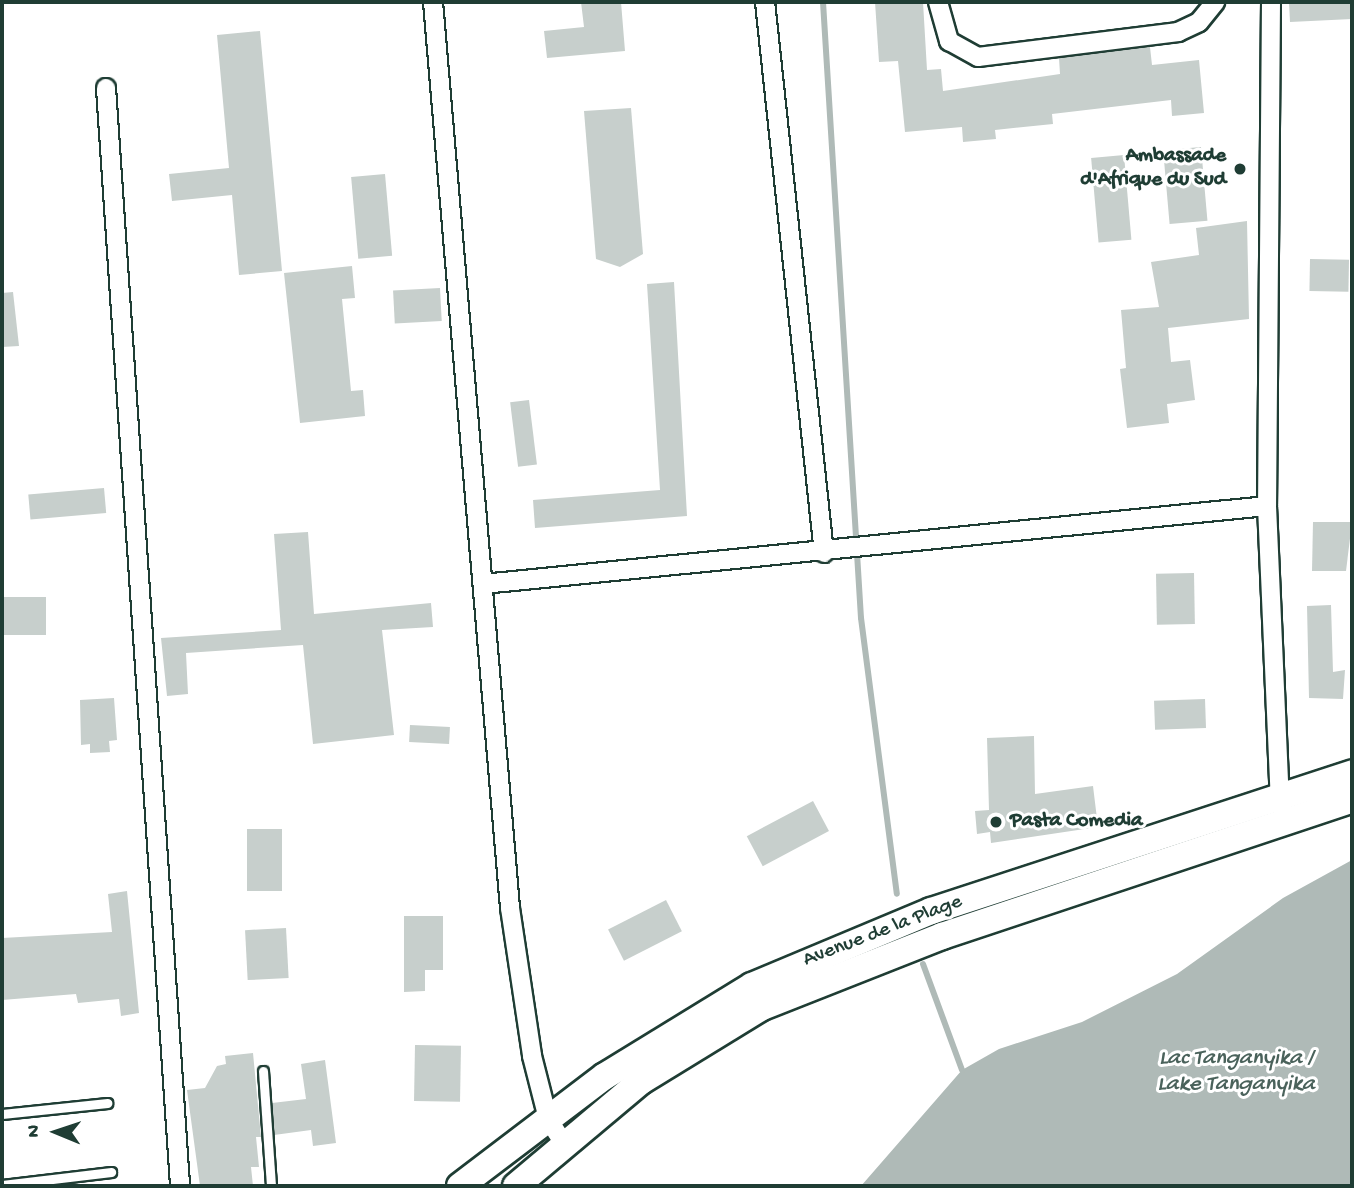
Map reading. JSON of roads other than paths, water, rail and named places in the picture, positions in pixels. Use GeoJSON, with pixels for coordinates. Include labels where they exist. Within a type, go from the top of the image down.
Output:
{"type":"FeatureCollection","features":[{"type":"Feature","properties":{"kind":"main road","name":"Avenue de la Plage"},"geometry":{"type":"LineString","coordinates":[[460,1186],[663,1037],[775,975],[931,911],[1352,773]]}},
{"type":"Feature","properties":{"kind":"main road","name":"Avenue de la Plage"},"geometry":{"type":"LineString","coordinates":[[516,1186],[641,1081],[761,1008],[943,936],[1352,800]]}},
{"type":"Feature","properties":{"kind":"street"},"geometry":{"type":"LineString","coordinates":[[433,2],[510,908],[533,1056],[548,1119],[564,1144]]}},
{"type":"Feature","properties":{"kind":"street"},"geometry":{"type":"LineString","coordinates":[[765,2],[832,552]]}},
{"type":"Feature","properties":{"kind":"street"},"geometry":{"type":"LineString","coordinates":[[938,2],[949,41],[978,57],[1178,32],[1199,22],[1215,2]]}},
{"type":"Feature","properties":{"kind":"street"},"geometry":{"type":"LineString","coordinates":[[1271,2],[1267,506],[1281,795],[1280,824]]}},
{"type":"Feature","properties":{"kind":"street"},"geometry":{"type":"LineString","coordinates":[[106,88],[180,1186]]}},
{"type":"Feature","properties":{"kind":"street"},"geometry":{"type":"LineString","coordinates":[[483,584],[832,552],[1267,506]]}},
{"type":"Feature","properties":{"kind":"lane"},"geometry":{"type":"LineString","coordinates":[[262,1071],[271,1186]]}},
{"type":"Feature","properties":{"kind":"lane"},"geometry":{"type":"LineString","coordinates":[[2,1114],[107,1103]]}},
{"type":"Feature","properties":{"kind":"lane"},"geometry":{"type":"LineString","coordinates":[[2,1185],[111,1172]]}},
{"type":"Feature","properties":{"kind":"water","name":"Lac Tanganyika / Lake Tanganyika"},"geometry":{"type":"Polygon","coordinates":[[[1352,860],[1352,1186],[861,1186],[962,1070],[999,1049],[1082,1022],[1177,974],[1283,898],[1352,860]]]}},
{"type":"Feature","properties":{"kind":"waterway"},"geometry":{"type":"LineString","coordinates":[[823,2],[861,618],[897,894]]}},
{"type":"Feature","properties":{"kind":"waterway"},"geometry":{"type":"LineString","coordinates":[[923,964],[962,1070]]}},
{"type":"Feature","properties":{"kind":"place","name":"Ambassade d'Afrique du Sud"},"geometry":{"type":"Point","coordinates":[1240,169]}},
{"type":"Feature","properties":{"kind":"place","name":"Pasta Comedia"},"geometry":{"type":"Point","coordinates":[996,822]}}]}
